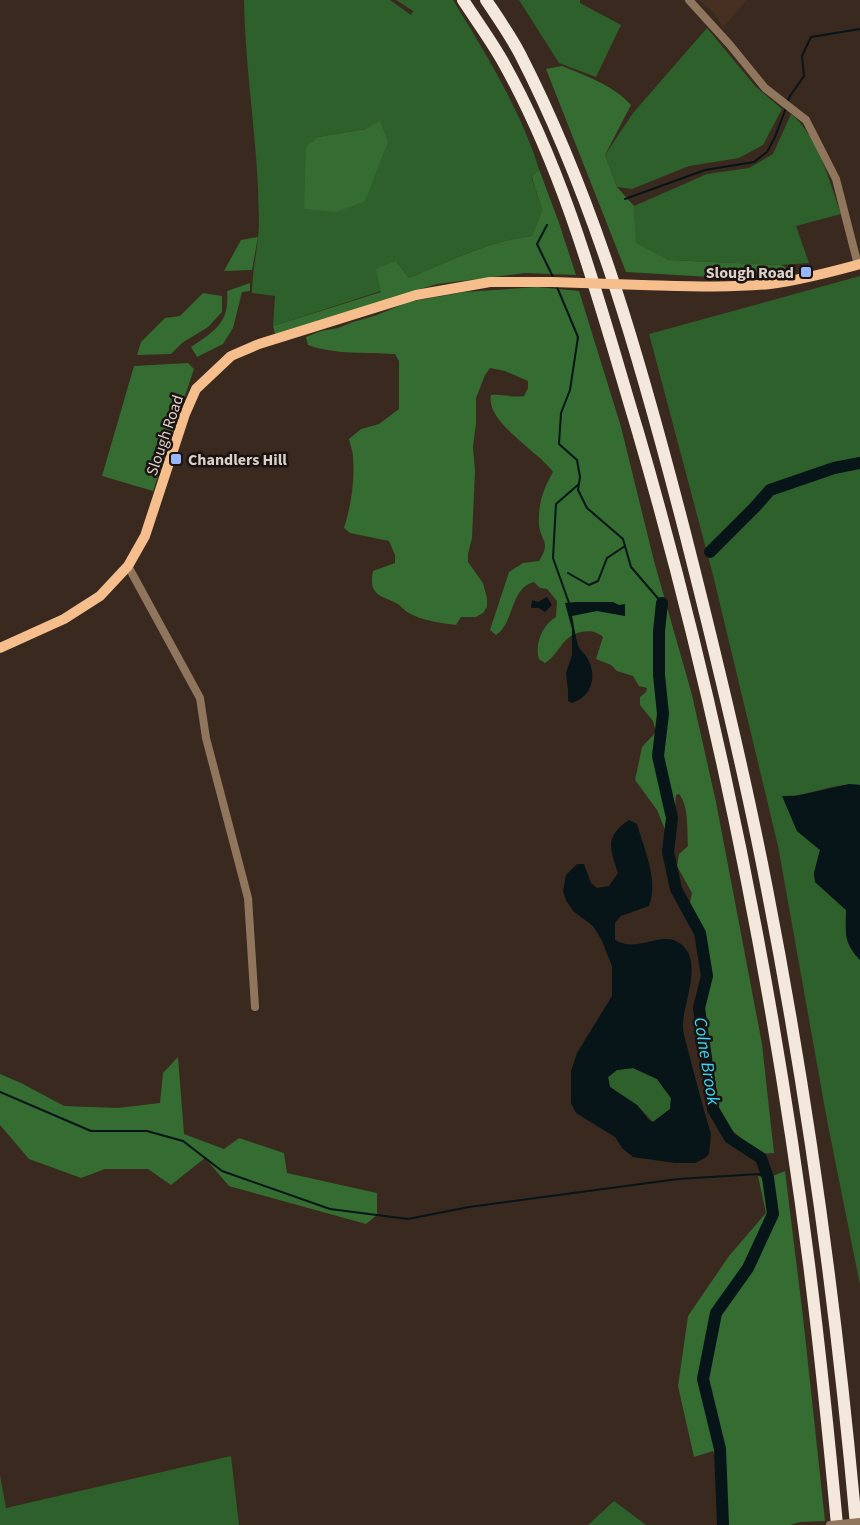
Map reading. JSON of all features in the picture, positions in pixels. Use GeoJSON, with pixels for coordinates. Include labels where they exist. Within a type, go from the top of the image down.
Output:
{"type":"FeatureCollection","features":[{"type":"Feature","properties":{"kind":"highway"},"geometry":{"type":"LineString","coordinates":[[463,0],[501,59],[523,102],[572,219],[595,287],[641,442],[681,593],[722,765],[748,892],[788,1119],[809,1266],[837,1525]]}},
{"type":"Feature","properties":{"kind":"highway"},"geometry":{"type":"LineString","coordinates":[[486,0],[518,51],[560,139],[593,225],[631,338],[691,556],[740,759],[793,1034],[827,1258],[856,1525]]}},
{"type":"Feature","properties":{"kind":"main road","name":"Slough Road"},"geometry":{"type":"LineString","coordinates":[[0,648],[64,619],[100,596],[128,566],[145,536],[185,414],[196,389],[231,356],[259,344],[416,294],[490,282],[736,286],[771,284],[859,264]]}},
{"type":"Feature","properties":{"kind":"street"},"geometry":{"type":"LineString","coordinates":[[689,0],[765,88],[806,120],[836,179],[859,264]]}},
{"type":"Feature","properties":{"kind":"street"},"geometry":{"type":"LineString","coordinates":[[128,566],[200,698],[206,738],[248,898],[255,1007]]}},
{"type":"Feature","properties":{"kind":"street"},"geometry":{"type":"LineString","coordinates":[[830,1525],[860,1522]]}},
{"type":"Feature","properties":{"kind":"shaded area"},"geometry":{"type":"Polygon","coordinates":[[[699,0],[747,0],[723,27],[714,13],[699,0]]]}},
{"type":"Feature","properties":{"kind":"shaded area"},"geometry":{"type":"Polygon","coordinates":[[[547,597],[552,605],[545,612],[539,608],[531,608],[532,600],[538,602],[547,597]]]}},
{"type":"Feature","properties":{"kind":"shaded area"},"geometry":{"type":"Polygon","coordinates":[[[565,603],[625,604],[625,616],[597,611],[572,616],[578,645],[590,663],[592,677],[589,690],[579,700],[572,703],[568,701],[566,673],[572,655],[572,629],[565,603]]]}},
{"type":"Feature","properties":{"kind":"shaded area"},"geometry":{"type":"Polygon","coordinates":[[[849,784],[860,785],[860,960],[848,942],[846,910],[815,882],[814,873],[820,850],[797,831],[782,796],[796,796],[849,784]]]}},
{"type":"Feature","properties":{"kind":"shaded area"},"geometry":{"type":"Polygon","coordinates":[[[629,820],[637,824],[649,865],[652,896],[649,906],[621,916],[615,923],[615,940],[624,944],[632,944],[674,940],[687,951],[691,960],[691,982],[683,1031],[711,1134],[709,1154],[695,1163],[675,1163],[633,1157],[622,1148],[615,1137],[576,1113],[571,1103],[571,1071],[577,1053],[612,996],[612,966],[593,926],[573,911],[563,891],[566,875],[577,864],[584,864],[591,883],[597,888],[609,886],[618,873],[611,850],[612,838],[629,820]],[[633,1068],[617,1070],[608,1077],[610,1087],[637,1105],[653,1122],[670,1109],[671,1098],[657,1079],[633,1068]]]}},
{"type":"Feature","properties":{"kind":"green space"},"geometry":{"type":"Polygon","coordinates":[[[244,0],[390,0],[411,15],[413,11],[396,0],[453,0],[490,61],[512,104],[539,169],[532,178],[542,210],[532,236],[484,247],[409,278],[397,262],[381,291],[273,326],[275,296],[252,293],[259,213],[244,0]],[[366,129],[318,137],[365,201],[366,129]]]}},
{"type":"Feature","properties":{"kind":"green space"},"geometry":{"type":"Polygon","coordinates":[[[519,0],[580,0],[580,3],[621,25],[596,77],[559,63],[519,0]]]}},
{"type":"Feature","properties":{"kind":"green space"},"geometry":{"type":"Polygon","coordinates":[[[707,28],[756,87],[782,109],[763,145],[739,158],[689,166],[632,189],[617,187],[605,155],[633,113],[707,28]]]}},
{"type":"Feature","properties":{"kind":"green space"},"geometry":{"type":"Polygon","coordinates":[[[562,66],[608,87],[631,105],[605,155],[617,187],[634,206],[636,243],[669,260],[781,265],[796,273],[744,279],[626,272],[546,69],[562,66]]]}},
{"type":"Feature","properties":{"kind":"green space"},"geometry":{"type":"Polygon","coordinates":[[[791,114],[801,124],[816,147],[841,214],[796,226],[809,263],[781,265],[669,260],[635,243],[634,206],[707,174],[749,168],[773,154],[791,114]]]}},
{"type":"Feature","properties":{"kind":"green space"},"geometry":{"type":"Polygon","coordinates":[[[380,121],[388,142],[365,201],[337,212],[304,209],[306,147],[318,137],[366,129],[380,121]]]}},
{"type":"Feature","properties":{"kind":"green space"},"geometry":{"type":"Polygon","coordinates":[[[539,169],[576,275],[525,273],[437,284],[275,334],[273,326],[381,292],[376,269],[396,261],[409,278],[485,247],[532,236],[542,210],[532,177],[539,169]]]}},
{"type":"Feature","properties":{"kind":"green space"},"geometry":{"type":"Polygon","coordinates":[[[258,237],[252,270],[224,271],[241,240],[258,237]]]}},
{"type":"Feature","properties":{"kind":"green space"},"geometry":{"type":"Polygon","coordinates":[[[860,276],[860,785],[783,796],[797,831],[820,850],[814,873],[815,882],[846,910],[848,943],[860,960],[860,1285],[827,1120],[778,846],[713,575],[649,334],[860,276]]]}},
{"type":"Feature","properties":{"kind":"green space"},"geometry":{"type":"Polygon","coordinates":[[[250,283],[250,291],[242,292],[233,328],[223,344],[197,357],[191,347],[219,325],[226,311],[227,291],[250,283]]]}},
{"type":"Feature","properties":{"kind":"green space"},"geometry":{"type":"Polygon","coordinates":[[[537,287],[579,291],[621,427],[654,561],[692,695],[716,802],[762,1044],[774,1153],[760,1154],[728,1127],[716,1105],[701,1007],[711,980],[705,937],[689,908],[692,893],[677,866],[679,854],[688,846],[684,805],[679,794],[676,795],[673,835],[666,832],[657,810],[635,780],[642,747],[656,732],[653,721],[640,705],[640,697],[647,688],[639,686],[633,676],[617,671],[611,665],[596,659],[603,637],[594,632],[573,635],[545,663],[539,659],[539,641],[547,624],[556,617],[557,601],[547,589],[540,588],[534,582],[526,585],[516,598],[502,629],[496,635],[490,630],[509,572],[523,563],[539,561],[545,549],[539,524],[539,510],[544,491],[553,472],[504,426],[491,405],[491,395],[524,396],[528,388],[528,381],[505,371],[490,368],[476,398],[472,538],[468,562],[483,583],[487,607],[483,613],[476,617],[461,617],[456,625],[426,620],[414,616],[398,604],[377,594],[372,585],[373,571],[395,563],[395,555],[389,541],[350,533],[344,528],[353,475],[353,455],[349,439],[361,429],[379,424],[399,409],[399,361],[395,354],[340,352],[318,348],[308,345],[306,337],[377,315],[408,302],[465,292],[537,287]]]}},
{"type":"Feature","properties":{"kind":"green space"},"geometry":{"type":"Polygon","coordinates":[[[203,293],[222,296],[222,312],[208,327],[182,343],[171,354],[137,355],[141,342],[165,318],[180,316],[203,293]]]}},
{"type":"Feature","properties":{"kind":"green space"},"geometry":{"type":"Polygon","coordinates":[[[188,363],[194,369],[153,491],[102,476],[134,366],[188,363]]]}},
{"type":"Feature","properties":{"kind":"green space"},"geometry":{"type":"Polygon","coordinates":[[[178,1057],[184,1134],[224,1149],[239,1138],[284,1153],[287,1173],[377,1193],[377,1215],[366,1224],[229,1186],[205,1158],[171,1185],[148,1169],[105,1169],[81,1178],[29,1159],[0,1125],[0,1074],[64,1106],[118,1108],[160,1103],[163,1073],[178,1057]]]}},
{"type":"Feature","properties":{"kind":"green space"},"geometry":{"type":"Polygon","coordinates":[[[633,1068],[657,1079],[671,1098],[670,1109],[653,1122],[637,1105],[610,1087],[608,1077],[617,1070],[633,1068]]]}},
{"type":"Feature","properties":{"kind":"green space"},"geometry":{"type":"Polygon","coordinates":[[[785,1171],[825,1521],[800,1522],[790,1525],[726,1525],[723,1474],[713,1451],[694,1457],[678,1386],[688,1316],[729,1256],[766,1213],[758,1176],[768,1178],[785,1171]]]}},
{"type":"Feature","properties":{"kind":"green space"},"geometry":{"type":"Polygon","coordinates":[[[231,1456],[239,1525],[0,1525],[0,1475],[6,1508],[231,1456]]]}},
{"type":"Feature","properties":{"kind":"green space"},"geometry":{"type":"Polygon","coordinates":[[[614,1501],[646,1525],[588,1525],[614,1501]]]}},
{"type":"Feature","properties":{"kind":"waterway"},"geometry":{"type":"LineString","coordinates":[[787,103],[804,76],[802,56],[811,37],[860,29]]}},
{"type":"Feature","properties":{"kind":"waterway"},"geometry":{"type":"LineString","coordinates":[[625,199],[705,170],[754,162],[767,152],[786,108]]}},
{"type":"Feature","properties":{"kind":"waterway"},"geometry":{"type":"LineString","coordinates":[[547,225],[537,244],[554,279]]}},
{"type":"Feature","properties":{"kind":"waterway"},"geometry":{"type":"LineString","coordinates":[[557,287],[578,337],[570,390],[561,413],[559,444],[577,460],[580,477],[578,490],[587,508],[623,539],[631,567],[662,603]]}},
{"type":"Feature","properties":{"kind":"waterway","name":"Colne Brook"},"geometry":{"type":"LineString","coordinates":[[710,552],[770,490],[834,468],[860,463]]}},
{"type":"Feature","properties":{"kind":"waterway"},"geometry":{"type":"LineString","coordinates":[[569,603],[553,558],[556,504],[579,484]]}},
{"type":"Feature","properties":{"kind":"waterway"},"geometry":{"type":"LineString","coordinates":[[568,573],[589,585],[598,581],[607,558],[625,546]]}},
{"type":"Feature","properties":{"kind":"waterway","name":"Colne Brook"},"geometry":{"type":"LineString","coordinates":[[662,603],[659,631],[659,675],[663,714],[658,756],[672,818],[668,852],[676,889],[700,933],[707,976],[699,1008],[713,1109],[730,1138],[761,1158],[768,1178],[773,1214],[748,1268],[716,1313],[703,1379],[720,1449],[723,1525]]}},
{"type":"Feature","properties":{"kind":"waterway"},"geometry":{"type":"LineString","coordinates":[[0,1092],[91,1131],[147,1131],[183,1141],[222,1171],[330,1209],[408,1219],[469,1207],[678,1179],[759,1174],[768,1178]]}},
{"type":"Feature","properties":{"kind":"place","name":"Slough Road"},"geometry":{"type":"Point","coordinates":[806,272]}},
{"type":"Feature","properties":{"kind":"place","name":"Chandlers Hill"},"geometry":{"type":"Point","coordinates":[176,459]}}]}
